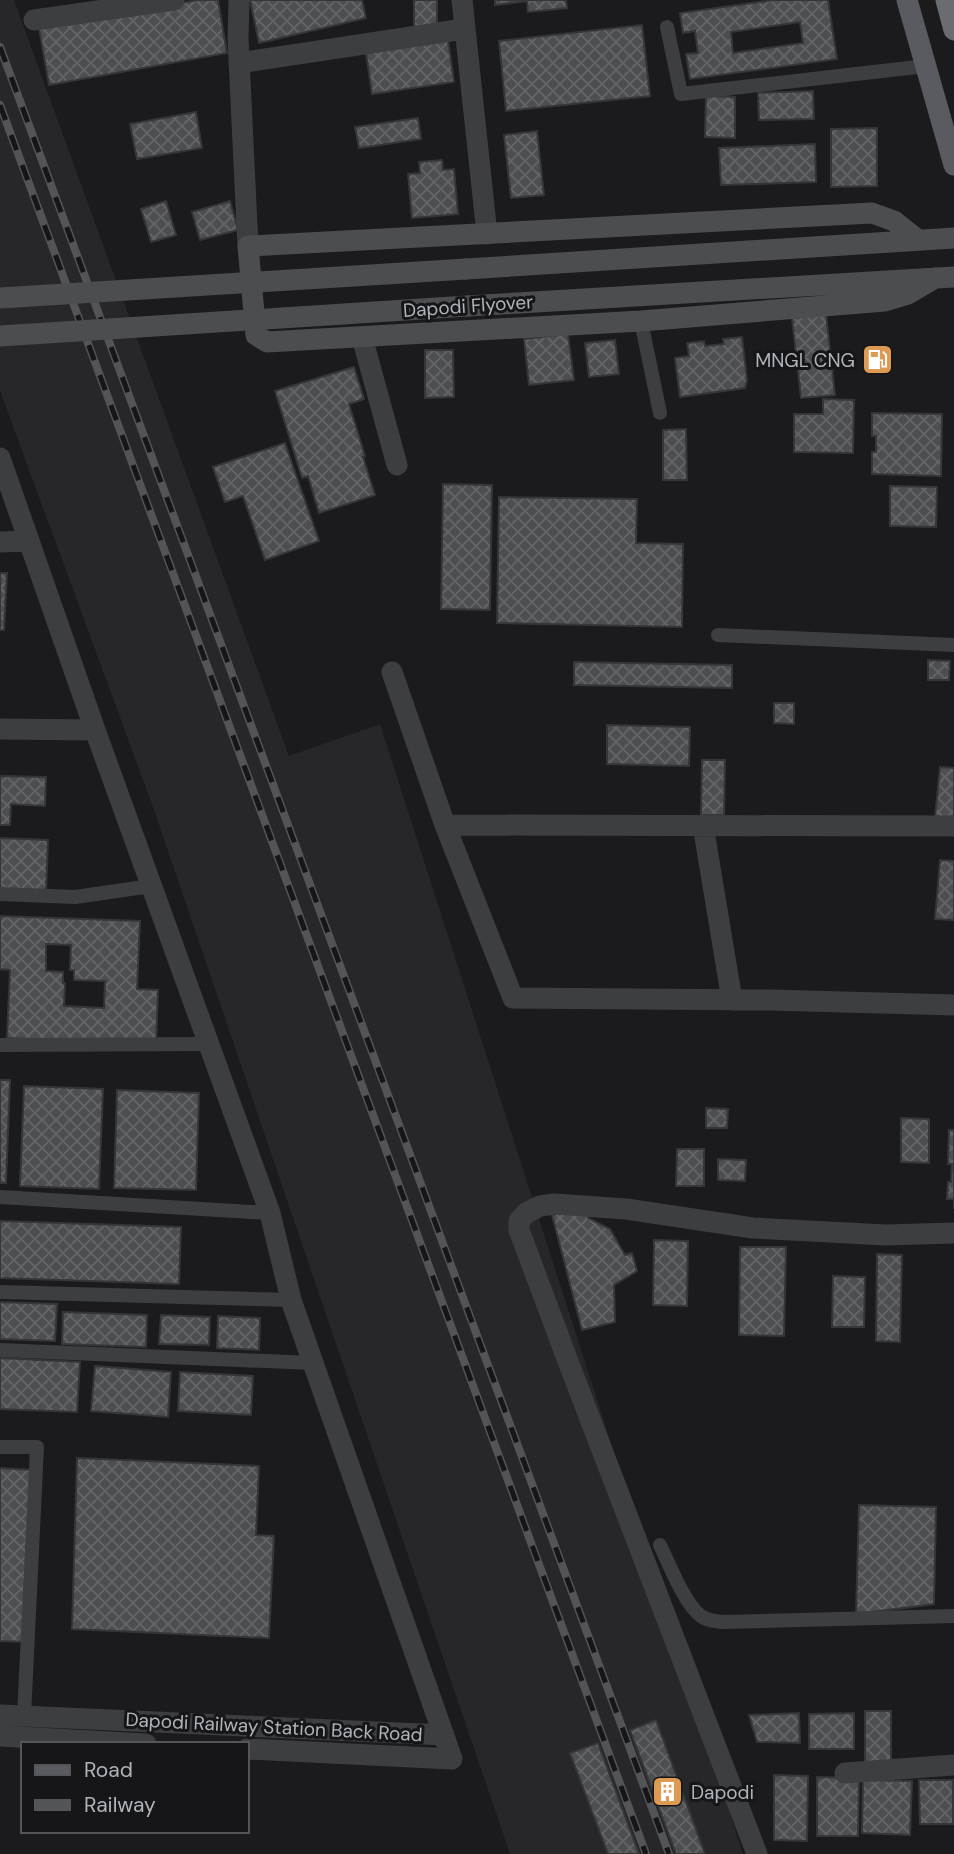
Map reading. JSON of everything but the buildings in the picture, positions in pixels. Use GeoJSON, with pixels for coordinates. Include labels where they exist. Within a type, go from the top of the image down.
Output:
{"type":"FeatureCollection","features":[{"type":"Feature","properties":{"kind":"highway"},"geometry":{"type":"LineString","coordinates":[[946,0],[954,30]]}},
{"type":"Feature","properties":{"kind":"main road"},"geometry":{"type":"LineString","coordinates":[[907,0],[954,165]]}},
{"type":"Feature","properties":{"kind":"main road"},"geometry":{"type":"LineString","coordinates":[[918,240],[894,221],[872,213],[248,246],[256,335],[267,342],[641,321],[886,301],[945,277]]}},
{"type":"Feature","properties":{"kind":"main road","name":"Dapodi Flyover"},"geometry":{"type":"LineString","coordinates":[[0,298],[954,238]]}},
{"type":"Feature","properties":{"kind":"main road","name":"Dapodi Flyover"},"geometry":{"type":"LineString","coordinates":[[0,336],[945,277]]}},
{"type":"Feature","properties":{"kind":"street"},"geometry":{"type":"LineString","coordinates":[[34,20],[174,0]]}},
{"type":"Feature","properties":{"kind":"street"},"geometry":{"type":"LineString","coordinates":[[239,0],[238,38],[248,246]]}},
{"type":"Feature","properties":{"kind":"street"},"geometry":{"type":"LineString","coordinates":[[462,0],[487,234]]}},
{"type":"Feature","properties":{"kind":"street"},"geometry":{"type":"LineString","coordinates":[[239,63],[464,29]]}},
{"type":"Feature","properties":{"kind":"street"},"geometry":{"type":"LineString","coordinates":[[362,337],[397,465]]}},
{"type":"Feature","properties":{"kind":"street"},"geometry":{"type":"LineString","coordinates":[[0,458],[94,730],[270,1213],[291,1300],[443,1735]]}},
{"type":"Feature","properties":{"kind":"street"},"geometry":{"type":"LineString","coordinates":[[0,542],[29,541]]}},
{"type":"Feature","properties":{"kind":"street"},"geometry":{"type":"LineString","coordinates":[[392,672],[445,825],[513,998],[954,1005]]}},
{"type":"Feature","properties":{"kind":"street"},"geometry":{"type":"LineString","coordinates":[[0,729],[94,730]]}},
{"type":"Feature","properties":{"kind":"street"},"geometry":{"type":"LineString","coordinates":[[445,825],[954,826]]}},
{"type":"Feature","properties":{"kind":"street"},"geometry":{"type":"LineString","coordinates":[[703,825],[732,1000]]}},
{"type":"Feature","properties":{"kind":"street"},"geometry":{"type":"LineString","coordinates":[[757,1854],[569,1364],[519,1230],[519,1221],[526,1213],[540,1206],[554,1204],[626,1209],[753,1228],[886,1235],[954,1233]]}},
{"type":"Feature","properties":{"kind":"street","name":"Dapodi Railway Station Back Road"},"geometry":{"type":"LineString","coordinates":[[0,1715],[443,1735],[453,1759],[248,1749]]}},
{"type":"Feature","properties":{"kind":"street","name":"Dapodi Railway Station Back Road"},"geometry":{"type":"LineString","coordinates":[[0,1736],[110,1742]]}},
{"type":"Feature","properties":{"kind":"street"},"geometry":{"type":"LineString","coordinates":[[845,1773],[954,1765]]}},
{"type":"Feature","properties":{"kind":"lane"},"geometry":{"type":"LineString","coordinates":[[667,27],[681,94],[926,66]]}},
{"type":"Feature","properties":{"kind":"lane"},"geometry":{"type":"LineString","coordinates":[[641,321],[660,413]]}},
{"type":"Feature","properties":{"kind":"lane"},"geometry":{"type":"LineString","coordinates":[[718,635],[954,645]]}},
{"type":"Feature","properties":{"kind":"lane"},"geometry":{"type":"LineString","coordinates":[[0,894],[75,897],[151,886]]}},
{"type":"Feature","properties":{"kind":"lane"},"geometry":{"type":"LineString","coordinates":[[0,1045],[208,1044]]}},
{"type":"Feature","properties":{"kind":"lane"},"geometry":{"type":"LineString","coordinates":[[0,1197],[270,1213]]}},
{"type":"Feature","properties":{"kind":"lane"},"geometry":{"type":"LineString","coordinates":[[0,1292],[291,1300]]}},
{"type":"Feature","properties":{"kind":"lane"},"geometry":{"type":"LineString","coordinates":[[0,1350],[313,1363]]}},
{"type":"Feature","properties":{"kind":"lane"},"geometry":{"type":"LineString","coordinates":[[0,1447],[37,1447],[24,1716]]}},
{"type":"Feature","properties":{"kind":"lane"},"geometry":{"type":"LineString","coordinates":[[660,1545],[685,1597],[699,1614],[713,1621],[954,1616]]}},
{"type":"Feature","properties":{"kind":"shaded area"},"geometry":{"type":"Polygon","coordinates":[[[0,0],[14,0],[289,756],[380,724],[743,1854],[510,1854],[153,807],[0,391],[0,0]]]}},
{"type":"Feature","properties":{"kind":"railway"},"geometry":{"type":"LineString","coordinates":[[0,47],[669,1854]]}},
{"type":"Feature","properties":{"kind":"railway"},"geometry":{"type":"LineString","coordinates":[[0,105],[646,1854]]}},
{"type":"Feature","properties":{"kind":"place","name":"MNGL CNG"},"geometry":{"type":"Point","coordinates":[878,360]}},
{"type":"Feature","properties":{"kind":"place","name":"Dapodi"},"geometry":{"type":"Point","coordinates":[668,1792]}}]}
